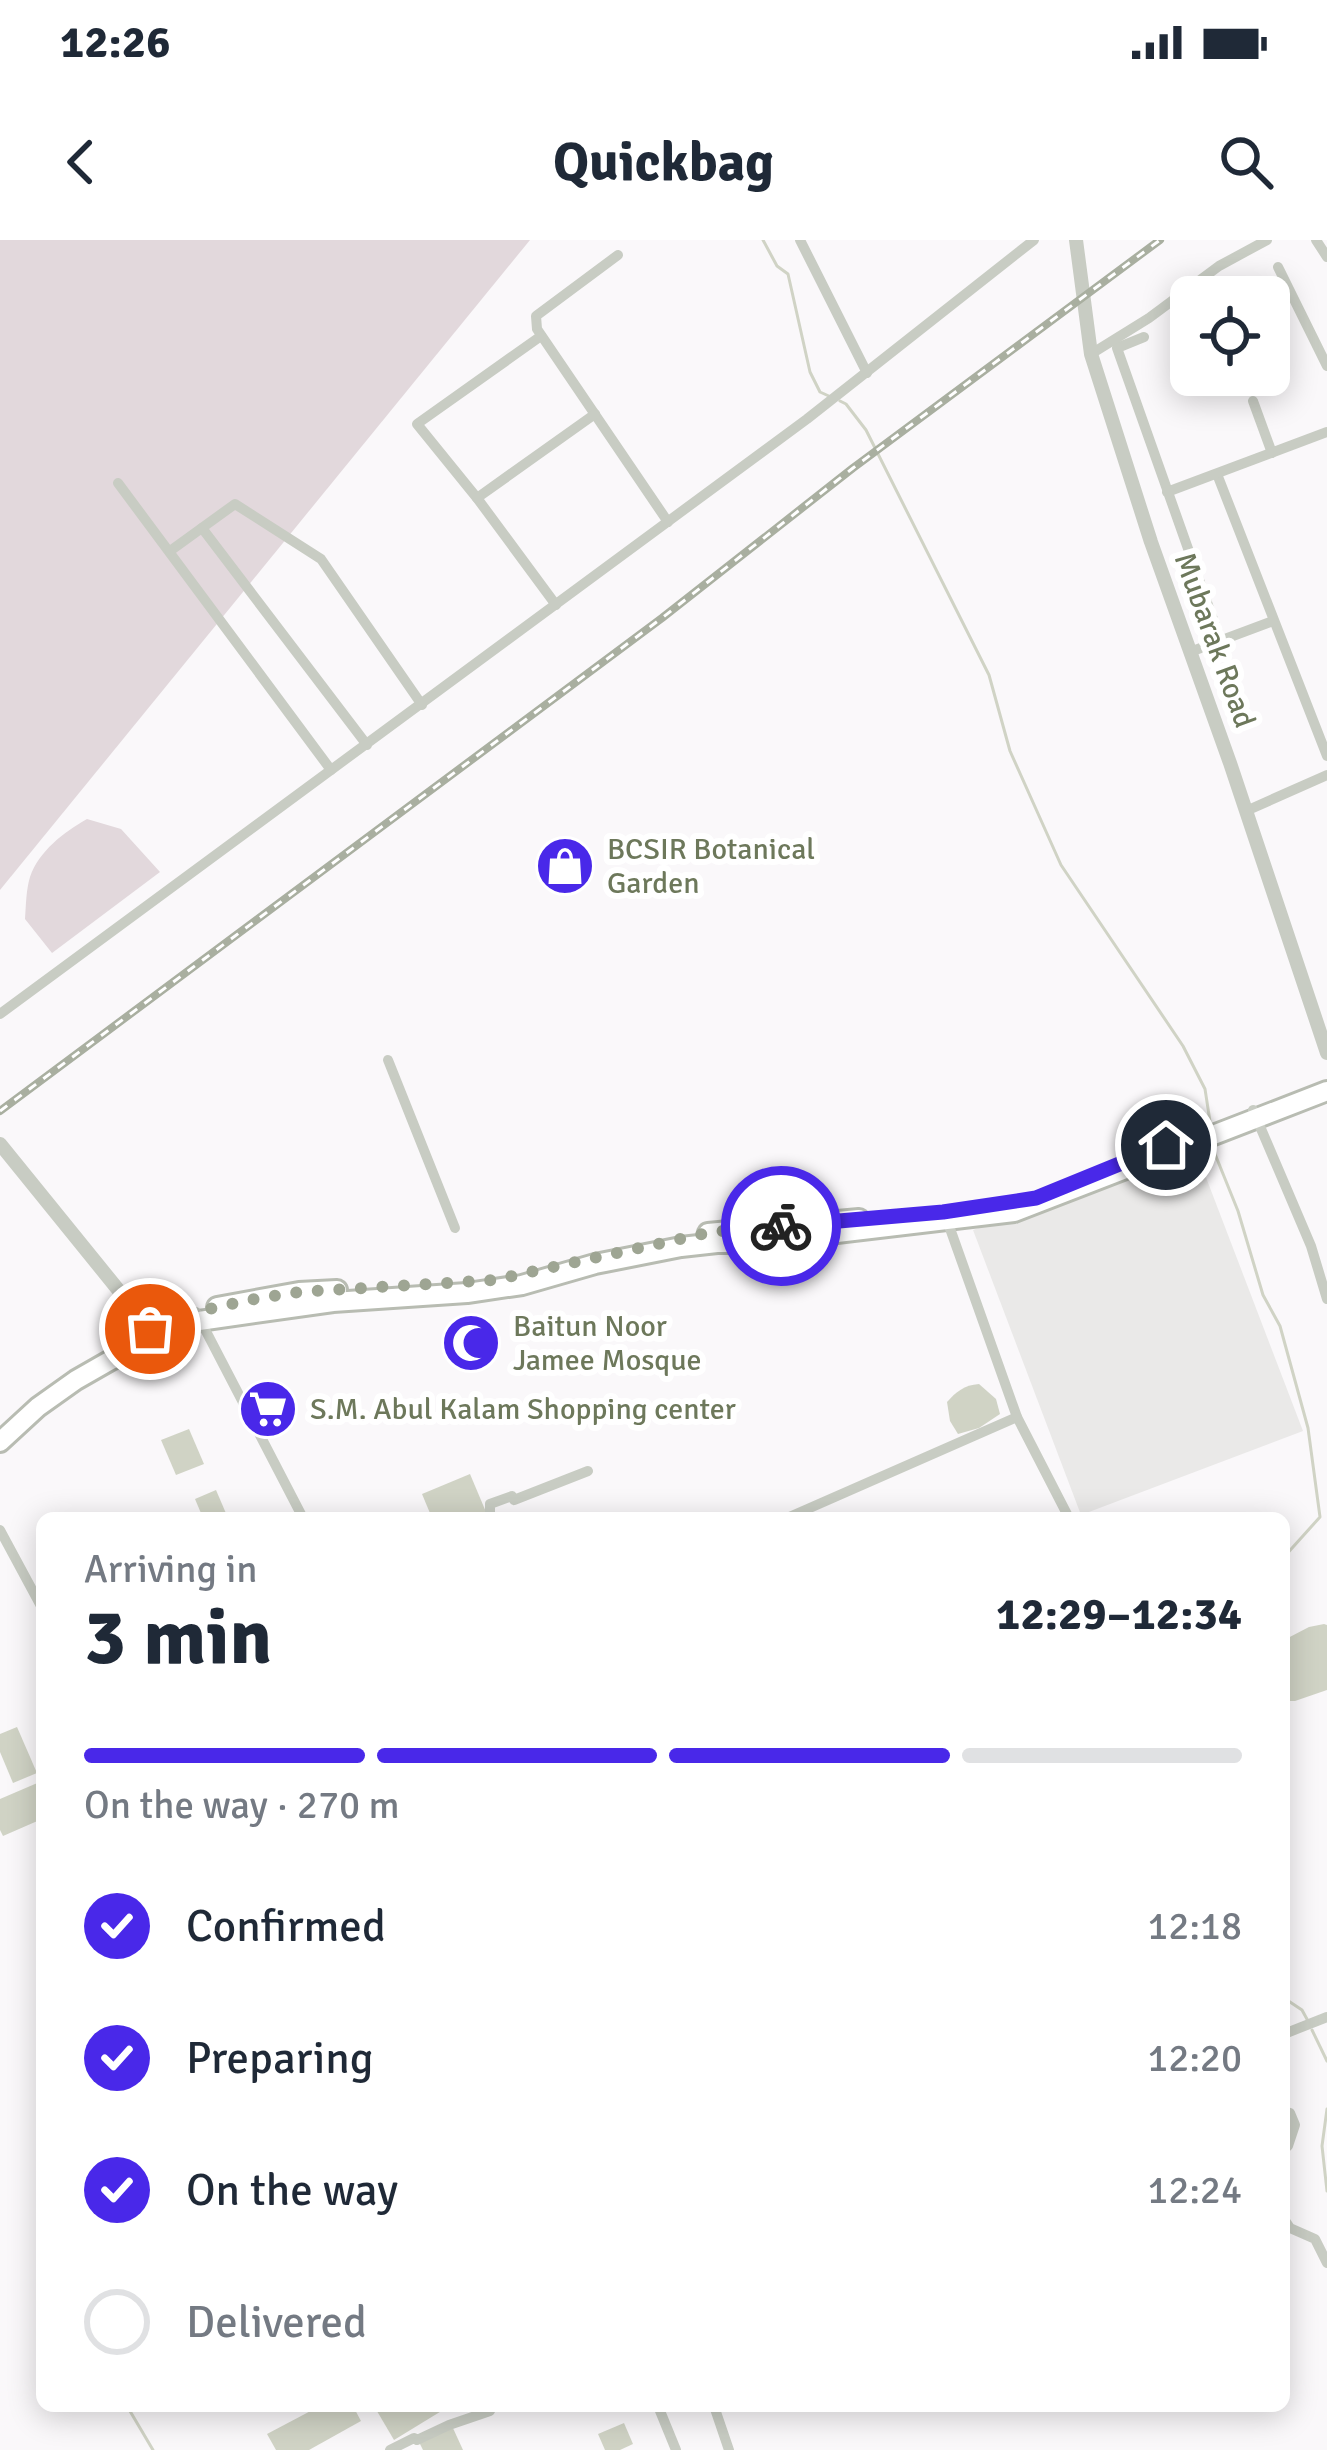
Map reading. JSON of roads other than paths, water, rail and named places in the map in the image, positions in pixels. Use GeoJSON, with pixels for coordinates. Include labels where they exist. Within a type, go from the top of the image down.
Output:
{"type":"FeatureCollection","features":[{"type":"Feature","properties":{"kind":"highway"},"geometry":{"type":"LineString","coordinates":[[0,1428],[34,1396],[88,1360],[150,1329],[249,1300],[299,1292],[494,1280],[712,1232],[945,1217],[1036,1198],[1327,1081]]}},
{"type":"Feature","properties":{"kind":"highway"},"geometry":{"type":"LineString","coordinates":[[1255,1113],[1327,1091]]}},
{"type":"Feature","properties":{"kind":"highway"},"geometry":{"type":"LineString","coordinates":[[0,1442],[76,1380],[198,1317]]}},
{"type":"Feature","properties":{"kind":"street"},"geometry":{"type":"LineString","coordinates":[[800,240],[868,373]]}},
{"type":"Feature","properties":{"kind":"street"},"geometry":{"type":"LineString","coordinates":[[0,1015],[807,419],[1034,240]]}},
{"type":"Feature","properties":{"kind":"street","name":"Mubarak Road"},"geometry":{"type":"LineString","coordinates":[[1076,240],[1091,355],[1327,1053]]}},
{"type":"Feature","properties":{"kind":"street"},"geometry":{"type":"LineString","coordinates":[[1091,355],[1219,266],[1267,240]]}},
{"type":"Feature","properties":{"kind":"street"},"geometry":{"type":"LineString","coordinates":[[1316,240],[1327,257]]}},
{"type":"Feature","properties":{"kind":"street"},"geometry":{"type":"LineString","coordinates":[[618,255],[536,316],[537,329],[668,522]]}},
{"type":"Feature","properties":{"kind":"street"},"geometry":{"type":"LineString","coordinates":[[1278,267],[1327,366]]}},
{"type":"Feature","properties":{"kind":"street"},"geometry":{"type":"LineString","coordinates":[[541,336],[416,424],[556,605]]}},
{"type":"Feature","properties":{"kind":"street"},"geometry":{"type":"LineString","coordinates":[[1144,337],[1117,348],[1220,639]]}},
{"type":"Feature","properties":{"kind":"street"},"geometry":{"type":"LineString","coordinates":[[1253,401],[1272,453]]}},
{"type":"Feature","properties":{"kind":"street"},"geometry":{"type":"LineString","coordinates":[[477,498],[595,414]]}},
{"type":"Feature","properties":{"kind":"street"},"geometry":{"type":"LineString","coordinates":[[1167,491],[1327,432]]}},
{"type":"Feature","properties":{"kind":"street"},"geometry":{"type":"LineString","coordinates":[[1217,474],[1327,756]]}},
{"type":"Feature","properties":{"kind":"street"},"geometry":{"type":"LineString","coordinates":[[118,483],[331,770]]}},
{"type":"Feature","properties":{"kind":"street"},"geometry":{"type":"LineString","coordinates":[[170,551],[235,504],[321,559],[422,705]]}},
{"type":"Feature","properties":{"kind":"street"},"geometry":{"type":"LineString","coordinates":[[202,529],[367,745]]}},
{"type":"Feature","properties":{"kind":"street"},"geometry":{"type":"LineString","coordinates":[[1190,652],[1273,622]]}},
{"type":"Feature","properties":{"kind":"street"},"geometry":{"type":"LineString","coordinates":[[1246,811],[1327,776]]}},
{"type":"Feature","properties":{"kind":"street"},"geometry":{"type":"LineString","coordinates":[[388,1060],[454,1228]]}},
{"type":"Feature","properties":{"kind":"street"},"geometry":{"type":"LineString","coordinates":[[1255,1113],[1311,1246],[1327,1299]]}},
{"type":"Feature","properties":{"kind":"street"},"geometry":{"type":"LineString","coordinates":[[0,1144],[150,1329]]}},
{"type":"Feature","properties":{"kind":"street"},"geometry":{"type":"LineString","coordinates":[[945,1217],[1017,1417],[1067,1512]]}},
{"type":"Feature","properties":{"kind":"street"},"geometry":{"type":"LineString","coordinates":[[198,1317],[300,1512]]}},
{"type":"Feature","properties":{"kind":"street"},"geometry":{"type":"LineString","coordinates":[[801,1512],[1017,1417]]}},
{"type":"Feature","properties":{"kind":"street"},"geometry":{"type":"LineString","coordinates":[[490,1512],[490,1504],[512,1496],[514,1500],[588,1471]]}},
{"type":"Feature","properties":{"kind":"street"},"geometry":{"type":"LineString","coordinates":[[0,1530],[36,1597]]}},
{"type":"Feature","properties":{"kind":"street"},"geometry":{"type":"LineString","coordinates":[[1290,2032],[1325,2018]]}},
{"type":"Feature","properties":{"kind":"street"},"geometry":{"type":"LineString","coordinates":[[1290,2228],[1315,2239],[1327,2263]]}},
{"type":"Feature","properties":{"kind":"street"},"geometry":{"type":"LineString","coordinates":[[391,2450],[487,2412]]}},
{"type":"Feature","properties":{"kind":"street"},"geometry":{"type":"LineString","coordinates":[[660,2412],[676,2450]]}},
{"type":"Feature","properties":{"kind":"street"},"geometry":{"type":"LineString","coordinates":[[717,2412],[729,2450]]}},
{"type":"Feature","properties":{"kind":"waterway"},"geometry":{"type":"LineString","coordinates":[[763,240],[777,266],[788,274],[810,372],[820,392],[831,397]]}},
{"type":"Feature","properties":{"kind":"waterway"},"geometry":{"type":"LineString","coordinates":[[840,401],[866,430],[989,675],[1010,751],[1061,865],[1183,1046],[1205,1089],[1211,1128]]}},
{"type":"Feature","properties":{"kind":"waterway"},"geometry":{"type":"LineString","coordinates":[[1213,1144],[1263,1295],[1280,1326],[1308,1428],[1320,1517],[1290,1550]]}},
{"type":"Feature","properties":{"kind":"waterway"},"geometry":{"type":"LineString","coordinates":[[1290,2002],[1308,2021]]}},
{"type":"Feature","properties":{"kind":"waterway"},"geometry":{"type":"LineString","coordinates":[[1312,2030],[1327,2061]]}},
{"type":"Feature","properties":{"kind":"waterway"},"geometry":{"type":"LineString","coordinates":[[1327,2109],[1322,2146],[1327,2191]]}},
{"type":"Feature","properties":{"kind":"waterway"},"geometry":{"type":"LineString","coordinates":[[131,2412],[153,2450]]}},
{"type":"Feature","properties":{"kind":"railway"},"geometry":{"type":"LineString","coordinates":[[0,1111],[1160,240]]}},
{"type":"Feature","properties":{"kind":"place","name":"BCSIR Botanical Garden"},"geometry":{"type":"Point","coordinates":[565,866]}},
{"type":"Feature","properties":{"kind":"place","name":"Baitun Noor Jamee Mosque"},"geometry":{"type":"Point","coordinates":[471,1343]}},
{"type":"Feature","properties":{"kind":"place","name":"S.M. Abul Kalam Shopping center"},"geometry":{"type":"Point","coordinates":[268,1409]}}]}
